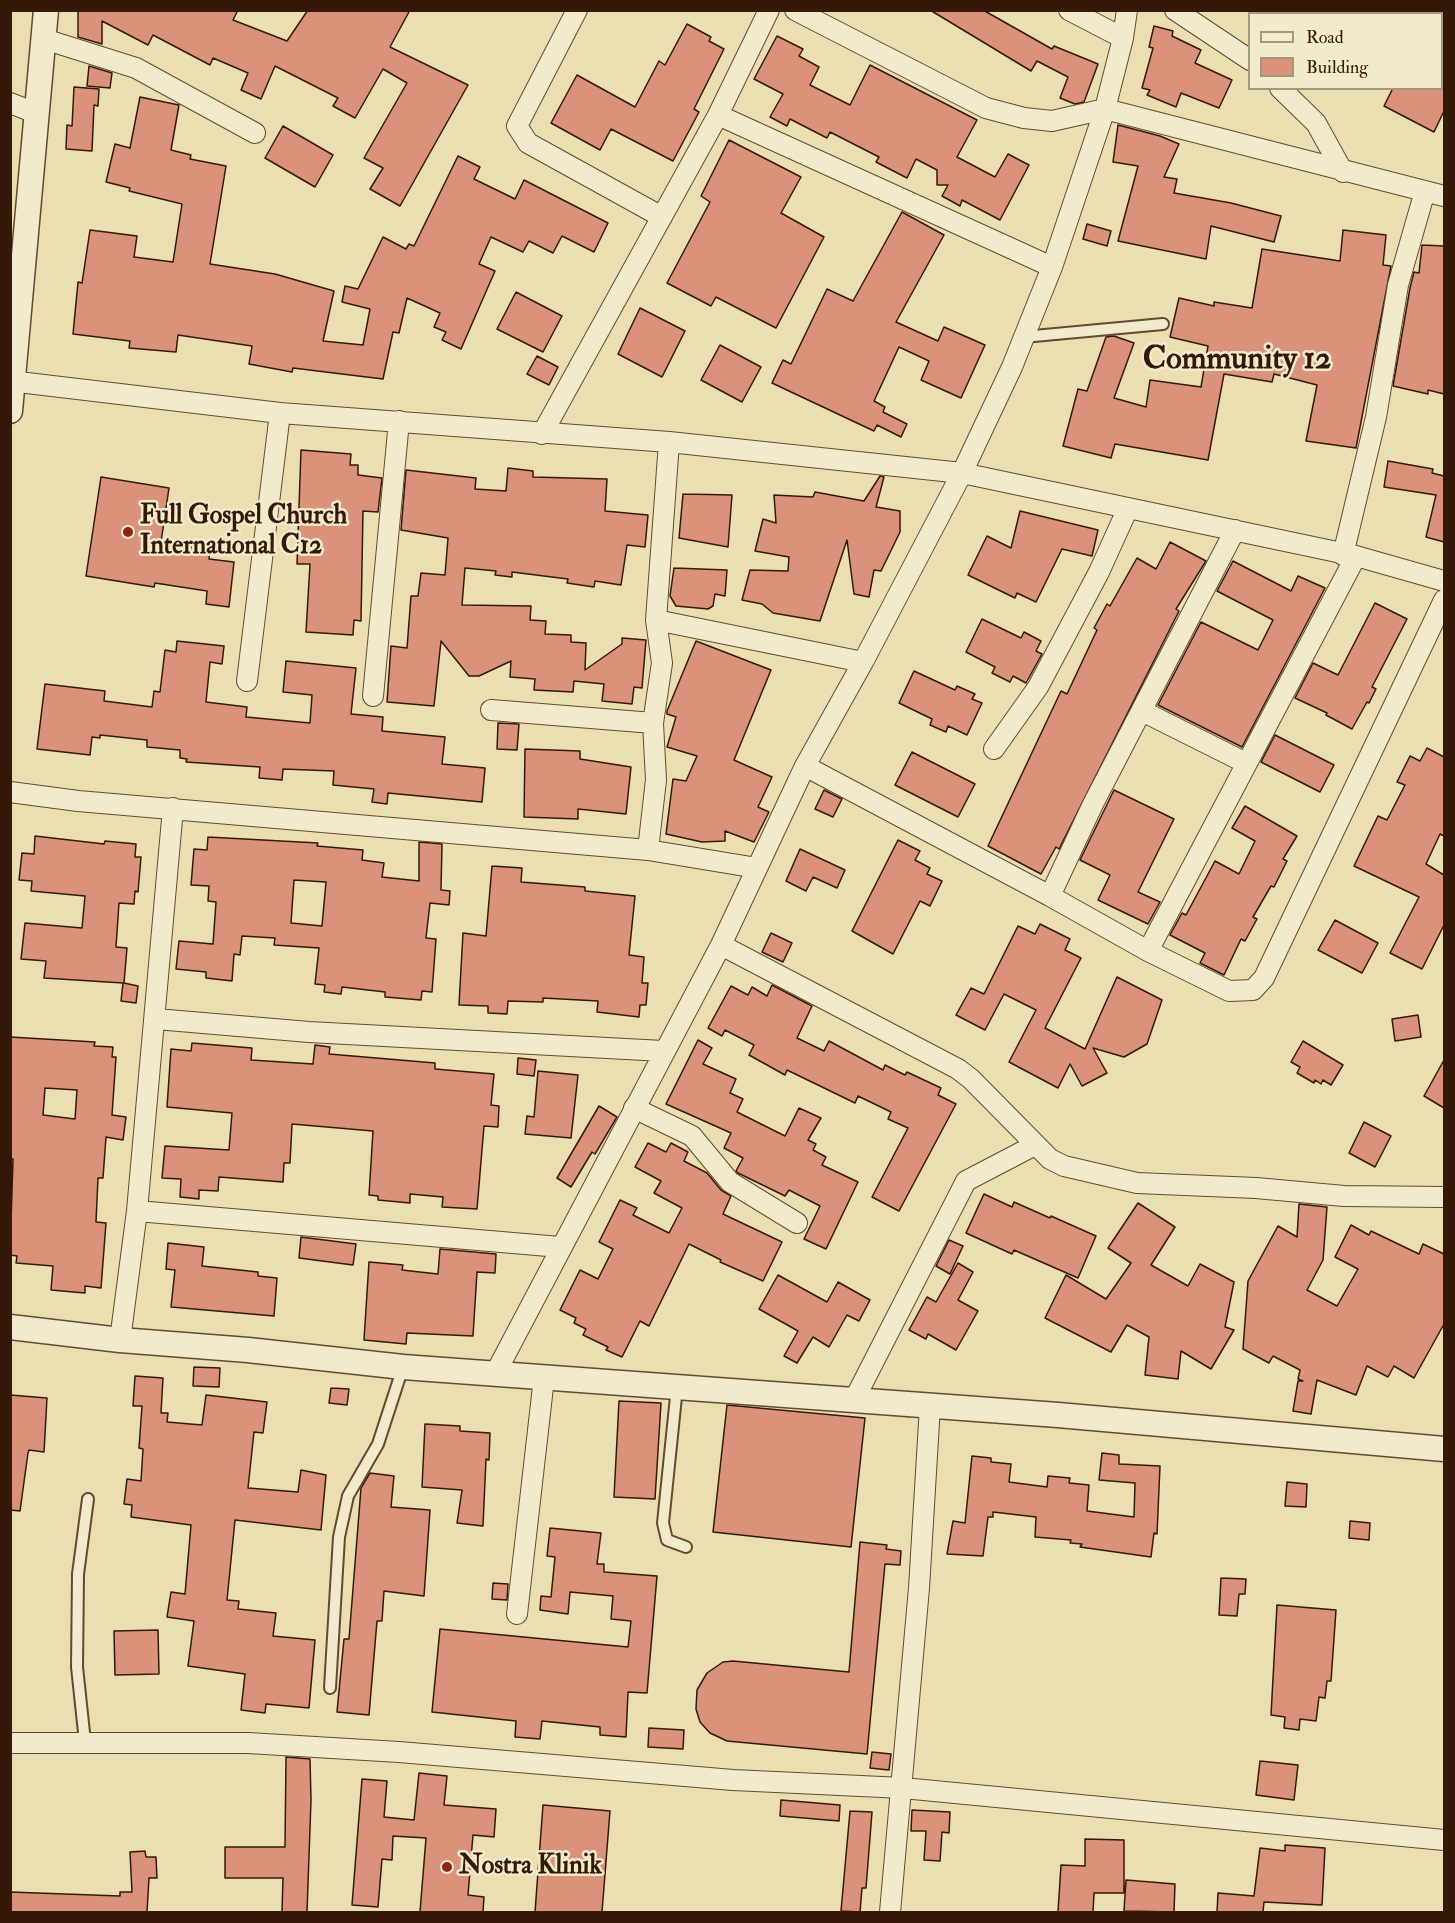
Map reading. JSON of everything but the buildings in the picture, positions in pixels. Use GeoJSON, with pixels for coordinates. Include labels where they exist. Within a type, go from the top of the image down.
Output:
{"type":"FeatureCollection","features":[{"type":"Feature","properties":{"kind":"street"},"geometry":{"type":"LineString","coordinates":[[10,411],[46,10]]}},
{"type":"Feature","properties":{"kind":"street"},"geometry":{"type":"LineString","coordinates":[[577,10],[517,126],[528,143],[662,216]]}},
{"type":"Feature","properties":{"kind":"street"},"geometry":{"type":"LineString","coordinates":[[542,434],[718,115],[769,10]]}},
{"type":"Feature","properties":{"kind":"street"},"geometry":{"type":"LineString","coordinates":[[795,10],[986,108],[1024,118],[1052,121],[1105,109],[1343,172],[1444,196]]}},
{"type":"Feature","properties":{"kind":"street"},"geometry":{"type":"LineString","coordinates":[[1069,10],[1123,38]]}},
{"type":"Feature","properties":{"kind":"street"},"geometry":{"type":"LineString","coordinates":[[495,1374],[663,1051],[721,945],[805,766],[863,662],[962,473],[1052,267],[1105,109],[1123,38],[1127,10]]}},
{"type":"Feature","properties":{"kind":"street"},"geometry":{"type":"LineString","coordinates":[[1175,10],[1248,59]]}},
{"type":"Feature","properties":{"kind":"street"},"geometry":{"type":"LineString","coordinates":[[44,39],[136,68],[255,133]]}},
{"type":"Feature","properties":{"kind":"street"},"geometry":{"type":"LineString","coordinates":[[1282,90],[1316,123],[1343,172]]}},
{"type":"Feature","properties":{"kind":"street"},"geometry":{"type":"LineString","coordinates":[[10,104],[38,114]]}},
{"type":"Feature","properties":{"kind":"street"},"geometry":{"type":"LineString","coordinates":[[718,115],[1052,267]]}},
{"type":"Feature","properties":{"kind":"street"},"geometry":{"type":"LineString","coordinates":[[1148,951],[1246,763],[1349,555],[1376,417],[1398,285],[1425,191]]}},
{"type":"Feature","properties":{"kind":"street"},"geometry":{"type":"LineString","coordinates":[[12,382],[280,413],[669,442],[962,473],[1349,555],[1444,581]]}},
{"type":"Feature","properties":{"kind":"street"},"geometry":{"type":"LineString","coordinates":[[247,681],[280,413]]}},
{"type":"Feature","properties":{"kind":"street"},"geometry":{"type":"LineString","coordinates":[[373,696],[399,421]]}},
{"type":"Feature","properties":{"kind":"street"},"geometry":{"type":"LineString","coordinates":[[648,850],[656,780],[652,723],[662,663],[656,620],[669,442]]}},
{"type":"Feature","properties":{"kind":"street"},"geometry":{"type":"LineString","coordinates":[[994,749],[1038,687],[1099,572],[1128,508]]}},
{"type":"Feature","properties":{"kind":"street"},"geometry":{"type":"LineString","coordinates":[[1050,896],[1093,804],[1235,530]]}},
{"type":"Feature","properties":{"kind":"street"},"geometry":{"type":"LineString","coordinates":[[805,766],[1050,896],[1148,951],[1229,991],[1253,990],[1264,978],[1444,600]]}},
{"type":"Feature","properties":{"kind":"street"},"geometry":{"type":"LineString","coordinates":[[656,620],[863,662]]}},
{"type":"Feature","properties":{"kind":"street"},"geometry":{"type":"LineString","coordinates":[[490,710],[652,723]]}},
{"type":"Feature","properties":{"kind":"street"},"geometry":{"type":"LineString","coordinates":[[1142,711],[1246,763]]}},
{"type":"Feature","properties":{"kind":"street"},"geometry":{"type":"LineString","coordinates":[[10,792],[78,801],[648,850],[757,868]]}},
{"type":"Feature","properties":{"kind":"street"},"geometry":{"type":"LineString","coordinates":[[120,1341],[137,1211],[156,1019],[173,808]]}},
{"type":"Feature","properties":{"kind":"street"},"geometry":{"type":"LineString","coordinates":[[721,945],[830,1000],[957,1069],[972,1080],[1050,1159],[1064,1166],[1137,1183],[1256,1188],[1344,1196],[1444,1197]]}},
{"type":"Feature","properties":{"kind":"street"},"geometry":{"type":"LineString","coordinates":[[156,1019],[321,1033],[663,1051]]}},
{"type":"Feature","properties":{"kind":"street"},"geometry":{"type":"LineString","coordinates":[[634,1108],[692,1136],[730,1182],[797,1223]]}},
{"type":"Feature","properties":{"kind":"street"},"geometry":{"type":"LineString","coordinates":[[854,1400],[966,1181],[1035,1145]]}},
{"type":"Feature","properties":{"kind":"street"},"geometry":{"type":"LineString","coordinates":[[137,1211],[560,1247]]}},
{"type":"Feature","properties":{"kind":"street"},"geometry":{"type":"LineString","coordinates":[[10,1327],[120,1341],[248,1350],[403,1367],[854,1400],[1444,1449]]}},
{"type":"Feature","properties":{"kind":"street"},"geometry":{"type":"LineString","coordinates":[[517,1614],[544,1378]]}},
{"type":"Feature","properties":{"kind":"street"},"geometry":{"type":"LineString","coordinates":[[890,1912],[903,1788],[919,1588],[930,1406]]}},
{"type":"Feature","properties":{"kind":"street"},"geometry":{"type":"LineString","coordinates":[[10,1743],[248,1743],[399,1752],[733,1780],[903,1788],[1444,1840]]}},
{"type":"Feature","properties":{"kind":"lane"},"geometry":{"type":"LineString","coordinates":[[1023,337],[1163,324]]}},
{"type":"Feature","properties":{"kind":"lane"},"geometry":{"type":"LineString","coordinates":[[330,1688],[339,1537],[348,1496],[378,1444],[403,1367]]}},
{"type":"Feature","properties":{"kind":"lane"},"geometry":{"type":"LineString","coordinates":[[677,1388],[663,1523],[667,1540],[686,1547]]}},
{"type":"Feature","properties":{"kind":"lane"},"geometry":{"type":"LineString","coordinates":[[84,1742],[77,1667],[78,1574],[88,1499]]}},
{"type":"Feature","properties":{"kind":"place","name":"Full Gospel Church International C12"},"geometry":{"type":"Point","coordinates":[128,532]}},
{"type":"Feature","properties":{"kind":"place","name":"Nostra Klinik"},"geometry":{"type":"Point","coordinates":[447,1867]}},
{"type":"Feature","properties":{"kind":"district","name":"Community 12"},"geometry":{"type":"Point","coordinates":[1237,361]}}]}
